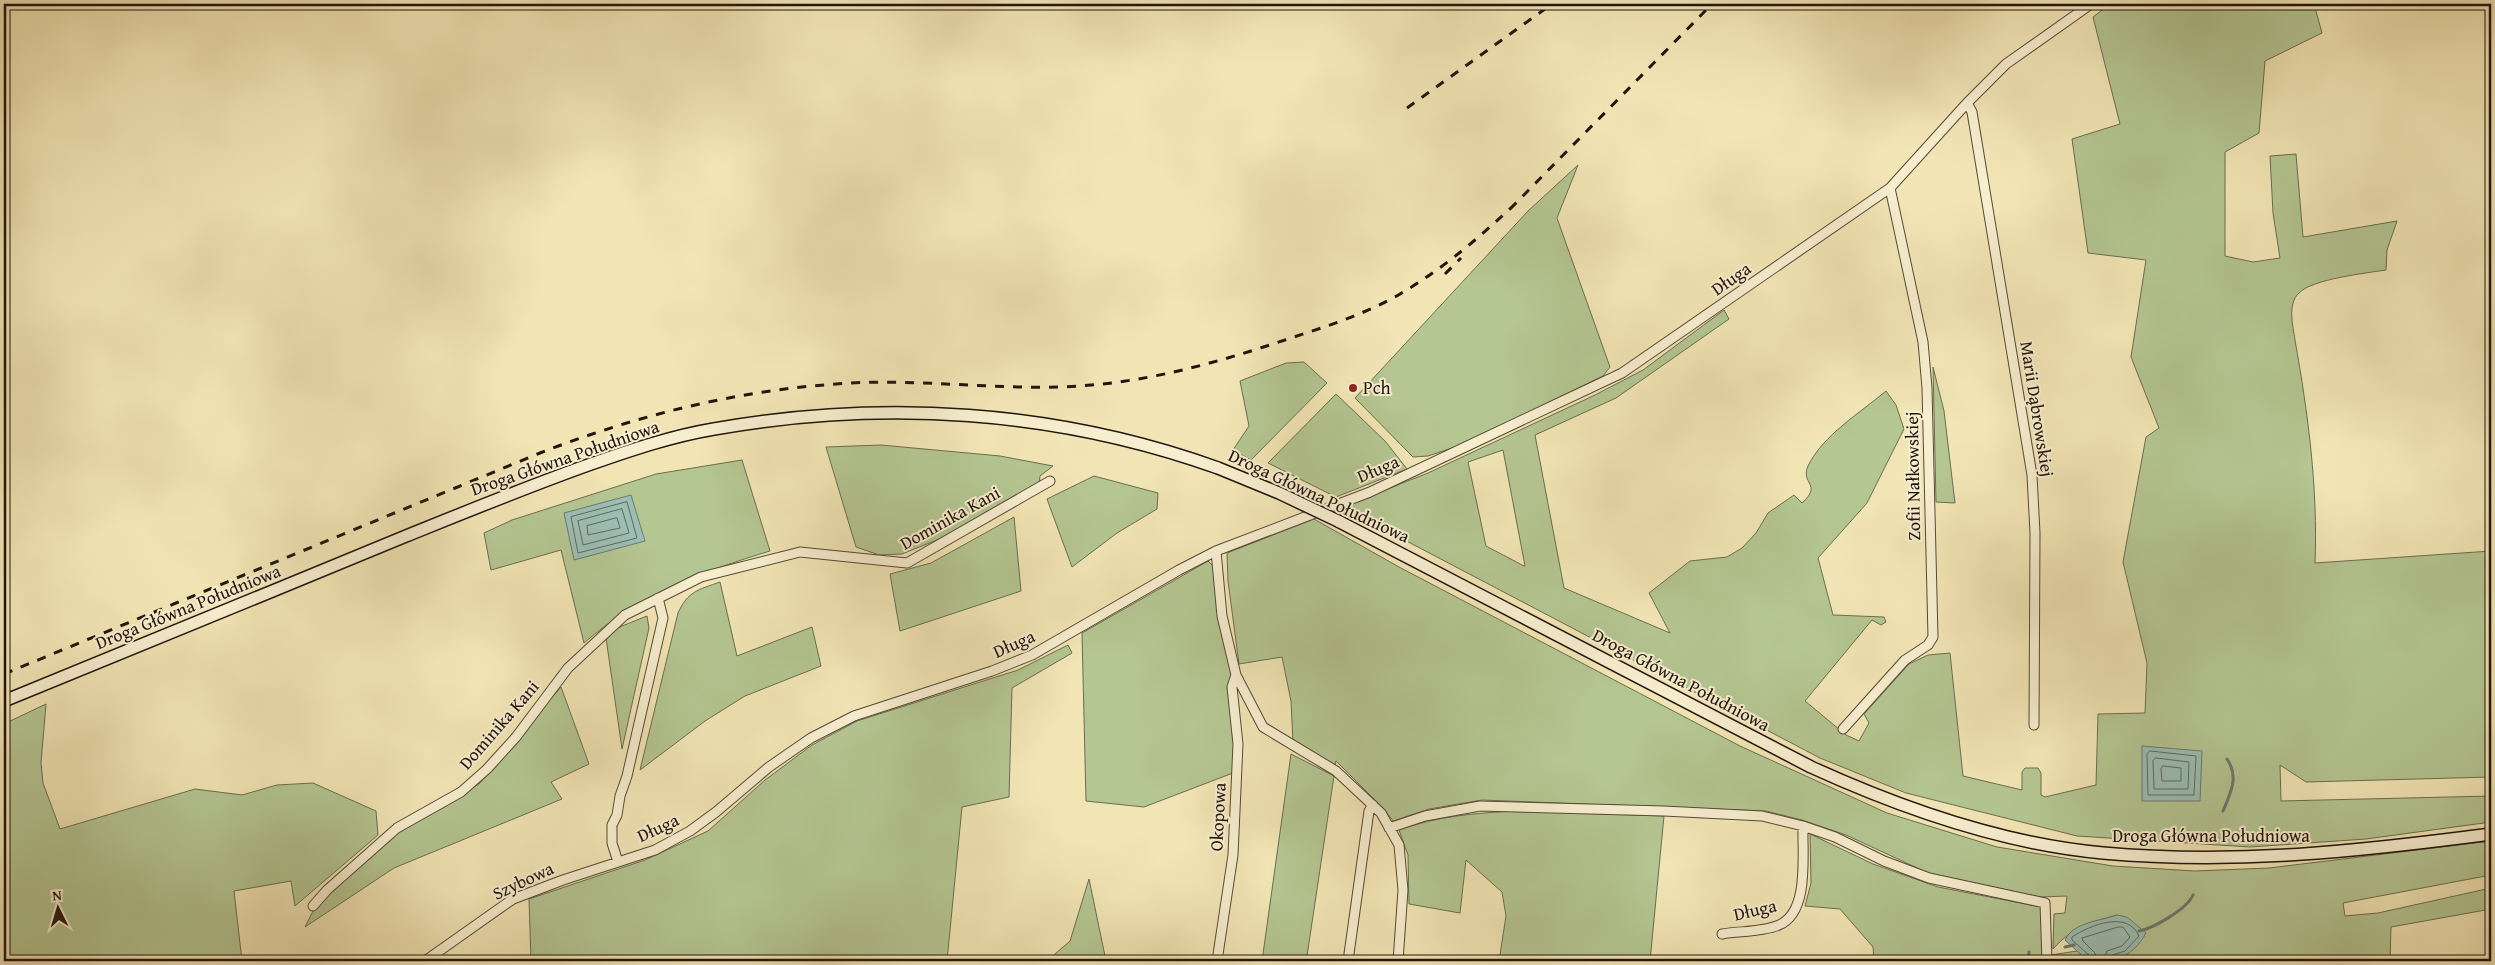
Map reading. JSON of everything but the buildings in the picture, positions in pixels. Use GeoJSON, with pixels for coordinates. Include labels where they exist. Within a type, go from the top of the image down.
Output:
{"type":"FeatureCollection","features":[{"type":"Feature","properties":{"kind":"main road","name":"Droga Główna Południowa"},"geometry":{"type":"LineString","coordinates":[[4,701],[527,487],[639,448],[711,430],[782,419],[853,413],[911,412],[1029,421],[1093,432],[1171,452],[1218,468],[1338,521],[1811,767],[1888,800],[1972,827],[2038,843],[2094,852],[2216,858],[2332,854],[2491,834]]}},
{"type":"Feature","properties":{"kind":"street","name":"Długa"},"geometry":{"type":"LineString","coordinates":[[618,862],[655,850],[690,831],[716,812],[769,767],[811,738],[854,716],[992,671],[1032,655],[1179,570],[1216,551],[1370,492],[1622,373],[1890,188],[1967,103],[2006,64],[2091,4]]}},
{"type":"Feature","properties":{"kind":"street","name":"Marii Dąbrowskiej"},"geometry":{"type":"LineString","coordinates":[[1967,103],[1972,112],[2032,475],[2035,533],[2034,725]]}},
{"type":"Feature","properties":{"kind":"street","name":"Zofii Nałkowskiej"},"geometry":{"type":"LineString","coordinates":[[1843,729],[1905,660],[1928,645],[1933,637],[1927,388],[1923,342],[1890,188]]}},
{"type":"Feature","properties":{"kind":"street","name":"Dominika Kani"},"geometry":{"type":"LineString","coordinates":[[314,906],[327,890],[397,828],[461,792],[487,769],[516,737],[568,668],[625,615],[701,577],[800,552],[907,563],[1050,481]]}},
{"type":"Feature","properties":{"kind":"street","name":"Okopowa"},"geometry":{"type":"LineString","coordinates":[[1216,551],[1222,616],[1236,675],[1263,727],[1336,771],[1380,813],[1399,845],[1403,890],[1398,961]]}},
{"type":"Feature","properties":{"kind":"street"},"geometry":{"type":"LineString","coordinates":[[618,862],[612,843],[612,825],[617,815],[620,796],[627,776],[664,618],[658,598]]}},
{"type":"Feature","properties":{"kind":"street","name":"Okopowa"},"geometry":{"type":"LineString","coordinates":[[1217,961],[1233,855],[1238,744],[1232,687],[1236,675]]}},
{"type":"Feature","properties":{"kind":"street"},"geometry":{"type":"LineString","coordinates":[[1348,961],[1369,811],[1373,805]]}},
{"type":"Feature","properties":{"kind":"street"},"geometry":{"type":"LineString","coordinates":[[1389,828],[1425,816],[1480,806],[1655,810],[1762,816],[1803,826],[1835,837],[1884,861],[1928,878],[2045,903],[2047,961]]}},
{"type":"Feature","properties":{"kind":"street","name":"Długa"},"geometry":{"type":"LineString","coordinates":[[1722,934],[1779,925],[1791,918],[1801,898],[1803,826]]}},
{"type":"Feature","properties":{"kind":"street","name":"Szybowa"},"geometry":{"type":"LineString","coordinates":[[425,961],[513,900],[562,880],[618,862]]}},
{"type":"Feature","properties":{"kind":"green space"},"geometry":{"type":"Polygon","coordinates":[[[2110,4],[2314,4],[2322,33],[2265,61],[2259,133],[2225,152],[2225,256],[2253,262],[2280,258],[2273,213],[2270,156],[2296,154],[2303,237],[2397,221],[2387,250],[2386,270],[2340,277],[2315,284],[2299,293],[2293,303],[2292,322],[2311,451],[2315,506],[2315,563],[2491,551],[2491,777],[2306,782],[2280,765],[2281,801],[2491,796],[2491,822],[2366,839],[2250,847],[2077,836],[1906,793],[1820,758],[1395,535],[1344,506],[1428,473],[1595,395],[1643,370],[1724,310],[1729,319],[1616,398],[1535,435],[1564,588],[1670,633],[1649,593],[1690,561],[1727,557],[1742,548],[1756,533],[1768,513],[1794,495],[1802,503],[1811,492],[1806,472],[1808,466],[1823,444],[1832,434],[1886,391],[1896,405],[1904,429],[1867,503],[1818,558],[1833,615],[1884,617],[1886,622],[1881,625],[1872,620],[1805,701],[1846,735],[1859,741],[1869,723],[1864,714],[1909,664],[1928,655],[1950,653],[1963,776],[2022,790],[2022,772],[2025,768],[2038,768],[2041,773],[2041,795],[2045,797],[2096,785],[2098,714],[2145,713],[2147,663],[2123,562],[2146,437],[2159,428],[2131,357],[2146,260],[2088,253],[2072,139],[2120,124],[2093,17],[2110,4]],[[1503,450],[1468,462],[1486,546],[1525,566],[1503,450]]]}},
{"type":"Feature","properties":{"kind":"green space"},"geometry":{"type":"Polygon","coordinates":[[[1578,165],[1557,218],[1610,367],[1603,376],[1461,445],[1428,456],[1413,457],[1355,398],[1528,211],[1578,165]]]}},
{"type":"Feature","properties":{"kind":"green space"},"geometry":{"type":"Polygon","coordinates":[[[1304,362],[1327,383],[1251,460],[1233,450],[1249,426],[1240,381],[1286,363],[1304,362]]]}},
{"type":"Feature","properties":{"kind":"green space"},"geometry":{"type":"Polygon","coordinates":[[[1933,367],[1944,411],[1955,503],[1936,502],[1933,367]]]}},
{"type":"Feature","properties":{"kind":"green space"},"geometry":{"type":"Polygon","coordinates":[[[1336,394],[1385,441],[1407,469],[1336,497],[1268,463],[1336,394]]]}},
{"type":"Feature","properties":{"kind":"green space"},"geometry":{"type":"Polygon","coordinates":[[[881,445],[1000,456],[1053,466],[1040,476],[1039,485],[959,531],[902,554],[879,555],[856,547],[826,447],[881,445]]]}},
{"type":"Feature","properties":{"kind":"green space"},"geometry":{"type":"Polygon","coordinates":[[[742,460],[770,551],[720,567],[649,598],[605,626],[584,643],[561,550],[491,570],[484,533],[512,520],[656,474],[742,460]]]}},
{"type":"Feature","properties":{"kind":"green space"},"geometry":{"type":"Polygon","coordinates":[[[1094,476],[1158,493],[1157,509],[1117,533],[1072,567],[1047,499],[1094,476]]]}},
{"type":"Feature","properties":{"kind":"green space"},"geometry":{"type":"Polygon","coordinates":[[[1014,517],[1021,591],[900,631],[890,574],[931,563],[1014,517]]]}},
{"type":"Feature","properties":{"kind":"green space"},"geometry":{"type":"Polygon","coordinates":[[[1314,519],[1399,567],[1740,746],[1887,813],[1997,847],[2113,866],[2195,871],[2269,868],[2491,841],[2491,875],[2343,903],[2345,916],[2378,913],[2491,888],[2491,909],[2391,927],[2390,961],[2104,961],[2128,956],[2117,915],[2082,926],[2068,935],[2053,949],[2054,914],[2065,913],[2067,896],[2040,897],[1928,873],[1846,835],[1802,820],[1766,811],[1482,800],[1429,809],[1393,821],[1384,809],[1336,761],[1335,765],[1293,742],[1291,701],[1282,657],[1239,664],[1228,581],[1227,553],[1314,519]]]}},
{"type":"Feature","properties":{"kind":"green space"},"geometry":{"type":"Polygon","coordinates":[[[1208,561],[1213,566],[1219,624],[1232,674],[1227,687],[1235,742],[1233,773],[1144,807],[1086,801],[1082,633],[1208,561]]]}},
{"type":"Feature","properties":{"kind":"green space"},"geometry":{"type":"Polygon","coordinates":[[[720,582],[737,656],[812,627],[821,666],[745,696],[705,721],[640,770],[678,613],[686,600],[694,592],[720,582]]]}},
{"type":"Feature","properties":{"kind":"green space"},"geometry":{"type":"Polygon","coordinates":[[[647,616],[649,628],[622,749],[606,638],[617,628],[647,616]]]}},
{"type":"Feature","properties":{"kind":"green space"},"geometry":{"type":"Polygon","coordinates":[[[1068,645],[1072,653],[1012,688],[1009,797],[962,807],[947,961],[531,961],[529,899],[645,860],[708,831],[765,780],[812,745],[857,721],[1018,670],[1068,645]]]}},
{"type":"Feature","properties":{"kind":"green space"},"geometry":{"type":"Polygon","coordinates":[[[561,687],[589,764],[551,782],[562,799],[394,868],[305,927],[317,903],[391,836],[479,784],[513,747],[528,725],[561,687]]]}},
{"type":"Feature","properties":{"kind":"green space"},"geometry":{"type":"Polygon","coordinates":[[[46,704],[41,763],[43,783],[60,829],[195,789],[242,795],[277,785],[313,783],[376,811],[378,835],[295,906],[291,881],[234,891],[242,961],[4,961],[4,724],[46,704]]]}},
{"type":"Feature","properties":{"kind":"green space"},"geometry":{"type":"Polygon","coordinates":[[[1291,754],[1334,776],[1307,956],[1310,957],[1309,961],[1262,961],[1291,754]]]}},
{"type":"Feature","properties":{"kind":"green space"},"geometry":{"type":"Polygon","coordinates":[[[1516,811],[1664,816],[1650,961],[1499,961],[1506,916],[1502,892],[1466,860],[1460,913],[1409,904],[1408,855],[1399,830],[1442,818],[1516,811]]]}},
{"type":"Feature","properties":{"kind":"green space"},"geometry":{"type":"Polygon","coordinates":[[[1810,834],[1873,864],[1938,887],[2041,907],[2044,956],[2077,951],[2088,961],[1874,961],[1873,947],[1840,909],[1805,906],[1811,883],[1810,834]]]}},
{"type":"Feature","properties":{"kind":"green space"},"geometry":{"type":"Polygon","coordinates":[[[1089,879],[1105,956],[1109,961],[1047,961],[1070,941],[1089,879]]]}},
{"type":"Feature","properties":{"kind":"water"},"geometry":{"type":"Polygon","coordinates":[[[631,495],[645,541],[574,560],[564,513],[631,495]]]}},
{"type":"Feature","properties":{"kind":"water"},"geometry":{"type":"Polygon","coordinates":[[[2142,746],[2202,751],[2200,801],[2142,801],[2142,746]]]}},
{"type":"Feature","properties":{"kind":"water"},"geometry":{"type":"Polygon","coordinates":[[[2117,915],[2127,917],[2146,933],[2129,953],[2115,959],[2088,961],[2065,940],[2074,929],[2117,915]]]}},
{"type":"Feature","properties":{"kind":"waterway"},"geometry":{"type":"LineString","coordinates":[[2223,811],[2231,791],[2233,778],[2233,772],[2227,759]]}},
{"type":"Feature","properties":{"kind":"waterway"},"geometry":{"type":"LineString","coordinates":[[2139,931],[2153,926],[2177,912],[2193,895]]}},
{"type":"Feature","properties":{"kind":"waterway"},"geometry":{"type":"LineString","coordinates":[[2065,947],[2074,945]]}},
{"type":"Feature","properties":{"kind":"waterway"},"geometry":{"type":"LineString","coordinates":[[2028,961],[2029,952]]}},
{"type":"Feature","properties":{"kind":"railway"},"geometry":{"type":"LineString","coordinates":[[1407,108],[1552,4]]}},
{"type":"Feature","properties":{"kind":"railway"},"geometry":{"type":"LineString","coordinates":[[1510,209],[1712,4]]}},
{"type":"Feature","properties":{"kind":"railway"},"geometry":{"type":"LineString","coordinates":[[4,674],[540,453],[612,428],[685,407],[798,387],[864,382],[1030,387],[1087,385],[1145,378],[1257,349],[1344,320],[1400,294],[1430,275],[1459,253],[1514,205]]}},
{"type":"Feature","properties":{"kind":"railway"},"geometry":{"type":"LineString","coordinates":[[1445,274],[1461,258]]}},
{"type":"Feature","properties":{"kind":"place","name":"Pch"},"geometry":{"type":"Point","coordinates":[1353,388]}}]}
